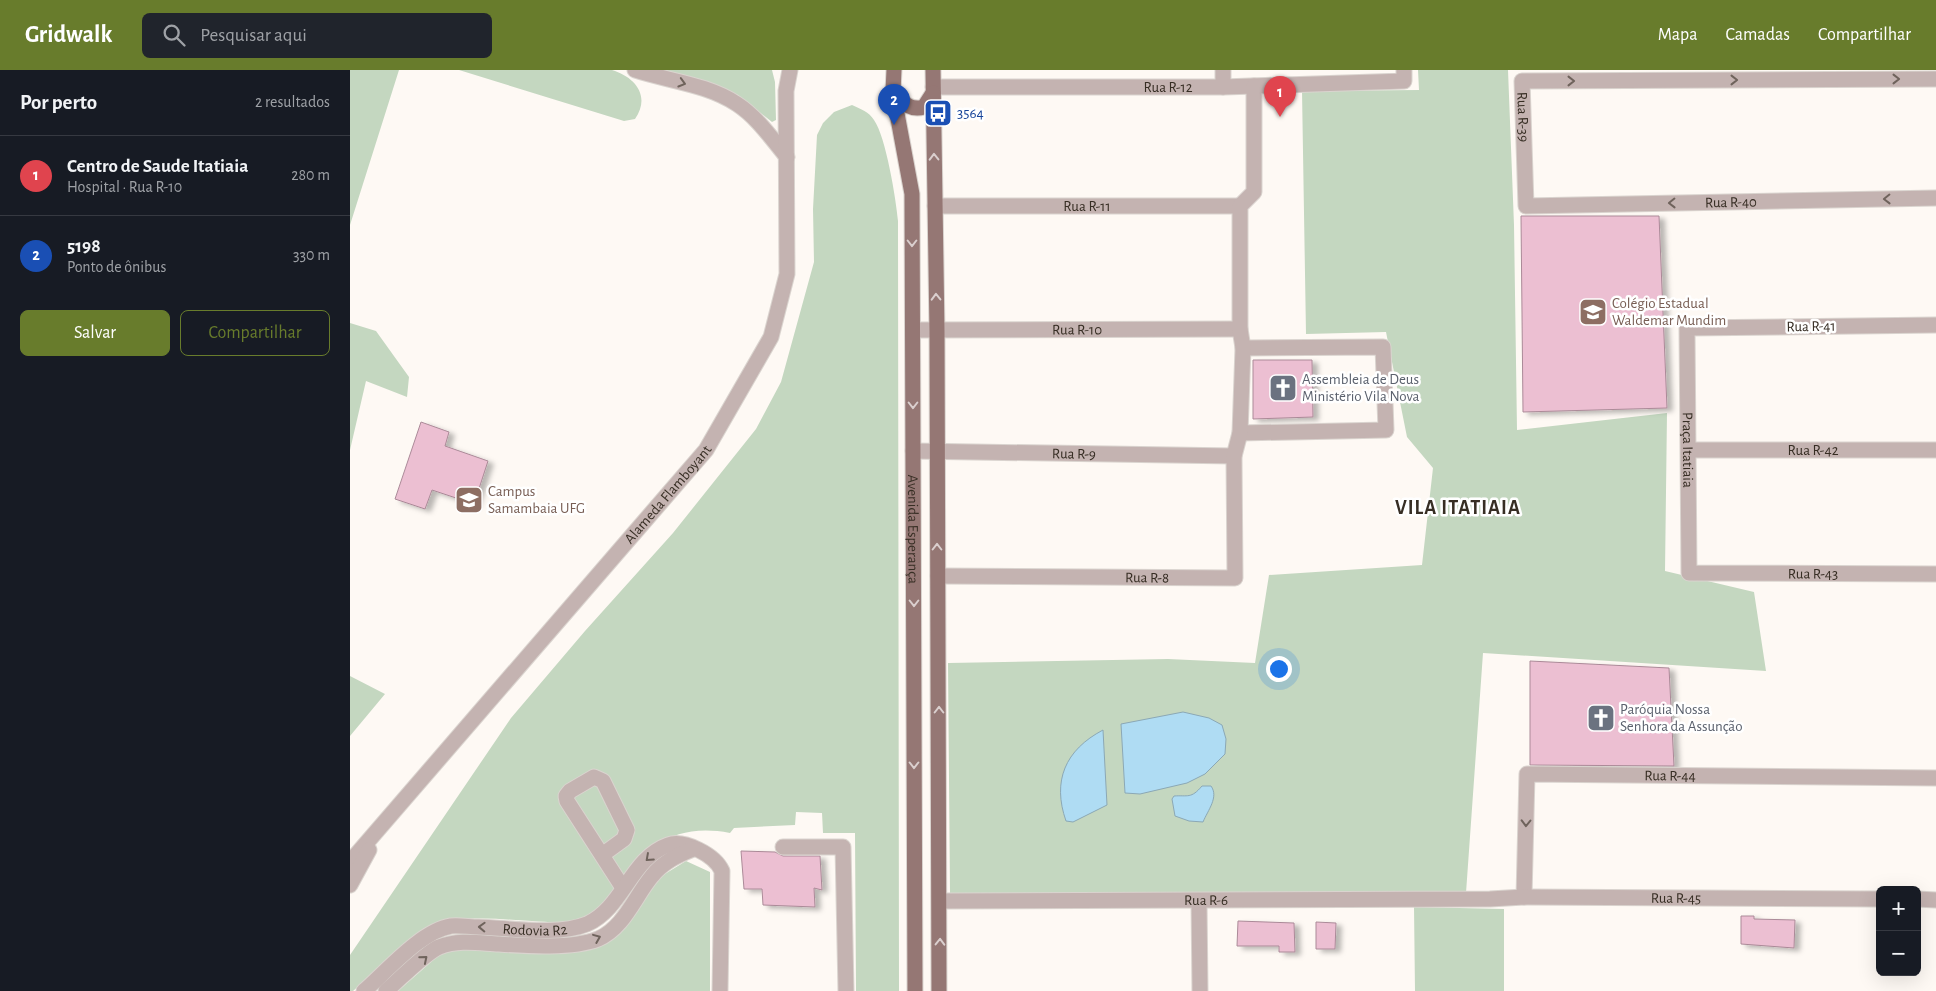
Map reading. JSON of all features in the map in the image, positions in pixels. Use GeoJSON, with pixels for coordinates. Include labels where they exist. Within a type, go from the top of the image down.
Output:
{"type":"FeatureCollection","features":[{"type":"Feature","properties":{"kind":"main road","name":"Avenida Esperança"},"geometry":{"type":"LineString","coordinates":[[894,70],[893,92],[912,194],[915,991]]}},
{"type":"Feature","properties":{"kind":"main road","name":"Avenida Esperança"},"geometry":{"type":"LineString","coordinates":[[933,70],[937,331],[939,991]]}},
{"type":"Feature","properties":{"kind":"main road"},"geometry":{"type":"LineString","coordinates":[[893,92],[906,106],[915,109],[924,107],[933,90]]}},
{"type":"Feature","properties":{"kind":"street"},"geometry":{"type":"LineString","coordinates":[[635,70],[686,84],[728,99],[753,118],[776,130],[781,131],[787,127]]}},
{"type":"Feature","properties":{"kind":"street","name":"Alameda Flamboyant"},"geometry":{"type":"LineString","coordinates":[[779,70],[786,91]]}},
{"type":"Feature","properties":{"kind":"street","name":"Alameda Flamboyant"},"geometry":{"type":"LineString","coordinates":[[350,862],[706,450],[771,337],[787,274],[786,91],[790,70]]}},
{"type":"Feature","properties":{"kind":"street"},"geometry":{"type":"LineString","coordinates":[[1223,70],[1223,87]]}},
{"type":"Feature","properties":{"kind":"street","name":"Rua R-12"},"geometry":{"type":"LineString","coordinates":[[933,90],[1223,87],[1404,76]]}},
{"type":"Feature","properties":{"kind":"street","name":"Rua R-39"},"geometry":{"type":"LineString","coordinates":[[1526,206],[1522,81],[1936,79]]}},
{"type":"Feature","properties":{"kind":"street"},"geometry":{"type":"LineString","coordinates":[[1234,456],[1240,433],[1243,348],[1240,329],[1240,206],[1254,192],[1254,86]]}},
{"type":"Feature","properties":{"kind":"street"},"geometry":{"type":"LineString","coordinates":[[753,118],[787,157]]}},
{"type":"Feature","properties":{"kind":"street","name":"Rua R-40"},"geometry":{"type":"LineString","coordinates":[[1526,206],[1936,198]]}},
{"type":"Feature","properties":{"kind":"street","name":"Rua R-11"},"geometry":{"type":"LineString","coordinates":[[936,206],[1240,206]]}},
{"type":"Feature","properties":{"kind":"street","name":"Rua R-41"},"geometry":{"type":"LineString","coordinates":[[1687,328],[1936,325]]}},
{"type":"Feature","properties":{"kind":"street","name":"Praça Itatiaia"},"geometry":{"type":"LineString","coordinates":[[1687,328],[1689,573]]}},
{"type":"Feature","properties":{"kind":"street","name":"Rua R-10"},"geometry":{"type":"LineString","coordinates":[[913,330],[1240,329]]}},
{"type":"Feature","properties":{"kind":"street"},"geometry":{"type":"LineString","coordinates":[[1240,433],[1386,430],[1383,347],[1243,348]]}},
{"type":"Feature","properties":{"kind":"street","name":"Rua R-42"},"geometry":{"type":"LineString","coordinates":[[1689,450],[1936,450]]}},
{"type":"Feature","properties":{"kind":"street","name":"Rua R-9"},"geometry":{"type":"LineString","coordinates":[[913,451],[1234,456]]}},
{"type":"Feature","properties":{"kind":"street","name":"Rua R-8"},"geometry":{"type":"LineString","coordinates":[[938,576],[1235,578],[1234,456]]}},
{"type":"Feature","properties":{"kind":"street","name":"Rua R-43"},"geometry":{"type":"LineString","coordinates":[[1689,573],[1936,574]]}},
{"type":"Feature","properties":{"kind":"street","name":"Rua R-44"},"geometry":{"type":"LineString","coordinates":[[1524,897],[1528,774],[1936,778]]}},
{"type":"Feature","properties":{"kind":"street"},"geometry":{"type":"LineString","coordinates":[[602,854],[624,839],[626,830],[603,781],[594,778],[570,791],[566,796],[567,801],[623,888]]}},
{"type":"Feature","properties":{"kind":"street","name":"Alameda Flamboyant"},"geometry":{"type":"LineString","coordinates":[[350,884],[383,824]]}},
{"type":"Feature","properties":{"kind":"street","name":"Rodovia R2"},"geometry":{"type":"LineString","coordinates":[[386,991],[437,948],[453,943],[566,936],[603,914],[652,854],[668,845],[676,843],[704,851],[713,858],[722,871],[720,991]]}},
{"type":"Feature","properties":{"kind":"street"},"geometry":{"type":"LineString","coordinates":[[783,847],[843,847],[846,991]]}},
{"type":"Feature","properties":{"kind":"street","name":"Rodovia R2"},"geometry":{"type":"LineString","coordinates":[[364,991],[424,938],[451,926],[599,938],[611,931],[653,874],[666,862],[693,849]]}},
{"type":"Feature","properties":{"kind":"street","name":"Rua R-45"},"geometry":{"type":"LineString","coordinates":[[1473,899],[1524,897],[1876,899]]}},
{"type":"Feature","properties":{"kind":"street","name":"Rua R-6"},"geometry":{"type":"LineString","coordinates":[[940,901],[1473,899]]}},
{"type":"Feature","properties":{"kind":"street"},"geometry":{"type":"LineString","coordinates":[[1921,900],[1936,900]]}},
{"type":"Feature","properties":{"kind":"street"},"geometry":{"type":"LineString","coordinates":[[1199,901],[1200,991]]}},
{"type":"Feature","properties":{"kind":"green space"},"geometry":{"type":"Polygon","coordinates":[[[350,70],[399,70],[350,225],[350,70]]]}},
{"type":"Feature","properties":{"kind":"green space"},"geometry":{"type":"Polygon","coordinates":[[[459,70],[612,70],[628,77],[638,88],[641,95],[640,111],[635,119],[624,121],[459,70]]]}},
{"type":"Feature","properties":{"kind":"green space"},"geometry":{"type":"Polygon","coordinates":[[[661,70],[772,70],[775,82],[776,120],[772,122],[738,95],[661,70]]]}},
{"type":"Feature","properties":{"kind":"green space"},"geometry":{"type":"Polygon","coordinates":[[[1418,70],[1508,70],[1514,225],[1517,430],[1667,413],[1665,571],[1754,592],[1766,671],[1483,653],[1466,893],[950,893],[948,663],[1168,659],[1255,663],[1269,575],[1422,565],[1433,468],[1407,437],[1386,332],[1306,334],[1302,91],[1419,90],[1418,70]]]}},
{"type":"Feature","properties":{"kind":"green space"},"geometry":{"type":"Polygon","coordinates":[[[852,105],[870,115],[883,140],[890,169],[898,221],[899,991],[856,991],[855,833],[823,833],[822,813],[796,812],[795,825],[734,828],[730,833],[694,831],[664,841],[639,859],[601,907],[581,919],[560,922],[463,919],[436,924],[423,929],[353,991],[350,991],[350,955],[511,718],[585,631],[673,533],[756,429],[781,382],[814,262],[813,209],[817,135],[823,123],[834,112],[852,105]]]}},
{"type":"Feature","properties":{"kind":"green space"},"geometry":{"type":"Polygon","coordinates":[[[350,323],[376,331],[409,377],[407,397],[366,381],[350,450],[350,323]]]}},
{"type":"Feature","properties":{"kind":"green space"},"geometry":{"type":"Polygon","coordinates":[[[350,676],[385,694],[350,736],[350,676]]]}},
{"type":"Feature","properties":{"kind":"green space"},"geometry":{"type":"Polygon","coordinates":[[[686,861],[710,872],[710,991],[398,991],[439,955],[452,950],[586,949],[660,877],[686,861]]]}},
{"type":"Feature","properties":{"kind":"green space"},"geometry":{"type":"Polygon","coordinates":[[[1414,907],[1504,909],[1504,991],[1415,991],[1414,907]]]}},
{"type":"Feature","properties":{"kind":"water"},"geometry":{"type":"Polygon","coordinates":[[[1183,712],[1209,718],[1222,725],[1226,739],[1225,754],[1205,774],[1187,783],[1140,794],[1125,793],[1121,724],[1183,712]]]}},
{"type":"Feature","properties":{"kind":"water"},"geometry":{"type":"Polygon","coordinates":[[[1103,730],[1107,805],[1073,822],[1066,821],[1061,793],[1065,768],[1079,747],[1103,730]]]}},
{"type":"Feature","properties":{"kind":"water"},"geometry":{"type":"Polygon","coordinates":[[[1202,786],[1211,786],[1214,795],[1212,804],[1203,822],[1189,821],[1175,816],[1172,799],[1174,796],[1192,795],[1202,786]]]}},
{"type":"Feature","properties":{"kind":"building","name":"Colégio Estadual Waldemar Mundim"},"geometry":{"type":"Polygon","coordinates":[[[1521,216],[1659,216],[1667,408],[1523,412],[1521,216]]]}},
{"type":"Feature","properties":{"kind":"building","name":"Assembleia de Deus Ministério Vila Nova"},"geometry":{"type":"Polygon","coordinates":[[[1253,360],[1312,360],[1313,417],[1253,419],[1253,360]]]}},
{"type":"Feature","properties":{"kind":"building"},"geometry":{"type":"Polygon","coordinates":[[[421,422],[449,432],[445,446],[488,461],[474,504],[432,490],[425,509],[395,499],[421,422]]]}},
{"type":"Feature","properties":{"kind":"building","name":"Paróquia Nossa Senhora da Assunção"},"geometry":{"type":"Polygon","coordinates":[[[1530,661],[1669,668],[1674,766],[1530,765],[1530,661]]]}},
{"type":"Feature","properties":{"kind":"building"},"geometry":{"type":"Polygon","coordinates":[[[741,851],[775,852],[783,856],[820,856],[822,890],[814,888],[815,907],[763,905],[762,889],[744,889],[741,851]]]}},
{"type":"Feature","properties":{"kind":"building"},"geometry":{"type":"Polygon","coordinates":[[[1741,916],[1754,916],[1754,919],[1795,920],[1794,948],[1741,944],[1741,916]]]}},
{"type":"Feature","properties":{"kind":"building"},"geometry":{"type":"Polygon","coordinates":[[[1238,921],[1294,923],[1295,952],[1279,952],[1279,946],[1237,946],[1238,921]]]}},
{"type":"Feature","properties":{"kind":"building"},"geometry":{"type":"Polygon","coordinates":[[[1316,922],[1336,923],[1335,949],[1316,949],[1316,922]]]}},
{"type":"Feature","properties":{"kind":"place","name":"3564"},"geometry":{"type":"Point","coordinates":[938,113]}},
{"type":"Feature","properties":{"kind":"place","name":"Centro de Saude Itatiaia"},"geometry":{"type":"Point","coordinates":[1280,117]}},
{"type":"Feature","properties":{"kind":"place","name":"5198"},"geometry":{"type":"Point","coordinates":[894,125]}},
{"type":"Feature","properties":{"kind":"place","name":"Colégio Estadual Waldemar Mundim"},"geometry":{"type":"Point","coordinates":[1593,312]}},
{"type":"Feature","properties":{"kind":"place","name":"Assembleia de Deus Ministério Vila Nova"},"geometry":{"type":"Point","coordinates":[1283,388]}},
{"type":"Feature","properties":{"kind":"place","name":"Campus Samambaia UFG"},"geometry":{"type":"Point","coordinates":[469,500]}},
{"type":"Feature","properties":{"kind":"place","name":"Paróquia Nossa Senhora da Assunção"},"geometry":{"type":"Point","coordinates":[1601,718]}},
{"type":"Feature","properties":{"kind":"district","name":"VILA ITATIAIA"},"geometry":{"type":"Point","coordinates":[1458,507]}}]}
